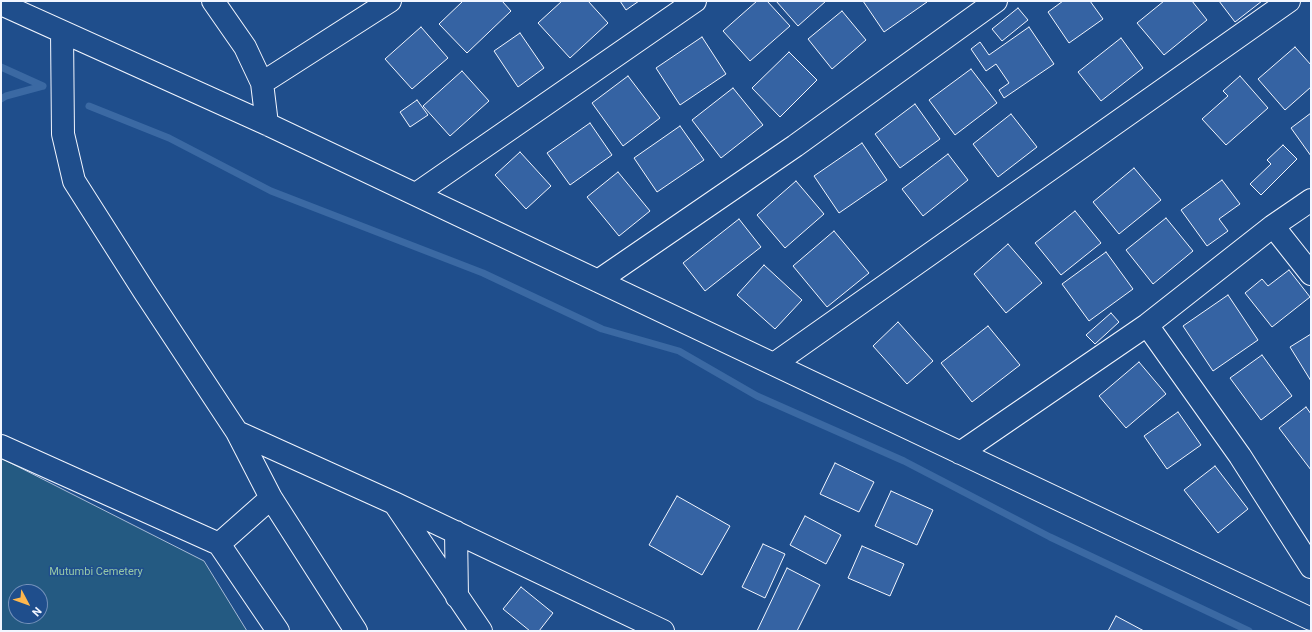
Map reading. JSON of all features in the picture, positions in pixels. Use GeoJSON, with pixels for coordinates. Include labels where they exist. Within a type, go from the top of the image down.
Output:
{"type":"FeatureCollection","features":[{"type":"Feature","properties":{"kind":"street"},"geometry":{"type":"LineString","coordinates":[[213,1],[245,47],[262,83],[267,124]]}},
{"type":"Feature","properties":{"kind":"street"},"geometry":{"type":"LineString","coordinates":[[262,83],[390,1]]}},
{"type":"Feature","properties":{"kind":"street"},"geometry":{"type":"LineString","coordinates":[[416,194],[695,1]]}},
{"type":"Feature","properties":{"kind":"street"},"geometry":{"type":"LineString","coordinates":[[598,281],[796,146],[996,1]]}},
{"type":"Feature","properties":{"kind":"street"},"geometry":{"type":"LineString","coordinates":[[774,364],[1289,1]]}},
{"type":"Feature","properties":{"kind":"street"},"geometry":{"type":"LineString","coordinates":[[1,4],[267,124],[1311,619]]}},
{"type":"Feature","properties":{"kind":"street"},"geometry":{"type":"LineString","coordinates":[[62,32],[63,134],[74,181],[144,291],[237,432],[271,498],[356,631]]}},
{"type":"Feature","properties":{"kind":"street"},"geometry":{"type":"LineString","coordinates":[[960,453],[1147,325],[1273,226],[1311,200]]}},
{"type":"Feature","properties":{"kind":"street"},"geometry":{"type":"LineString","coordinates":[[1273,226],[1311,274]]}},
{"type":"Feature","properties":{"kind":"street"},"geometry":{"type":"LineString","coordinates":[[1147,325],[1240,456],[1311,567]]}},
{"type":"Feature","properties":{"kind":"street"},"geometry":{"type":"LineString","coordinates":[[237,432],[394,503],[663,631]]}},
{"type":"Feature","properties":{"kind":"street"},"geometry":{"type":"LineString","coordinates":[[1,446],[219,544],[278,631]]}},
{"type":"Feature","properties":{"kind":"street"},"geometry":{"type":"LineString","coordinates":[[219,544],[271,498]]}},
{"type":"Feature","properties":{"kind":"street"},"geometry":{"type":"LineString","coordinates":[[394,503],[481,631]]}},
{"type":"Feature","properties":{"kind":"street"},"geometry":{"type":"LineString","coordinates":[[456,532],[457,597]]}},
{"type":"Feature","properties":{"kind":"green space","name":"Mutumbi Cemetery"},"geometry":{"type":"Polygon","coordinates":[[[1,458],[204,561],[247,631],[1,631],[1,458]]]}},
{"type":"Feature","properties":{"kind":"building"},"geometry":{"type":"Polygon","coordinates":[[[463,1],[502,1],[511,11],[467,53],[439,24],[463,1]]]}},
{"type":"Feature","properties":{"kind":"building"},"geometry":{"type":"Polygon","coordinates":[[[562,1],[588,1],[608,23],[570,58],[538,23],[562,1]]]}},
{"type":"Feature","properties":{"kind":"building"},"geometry":{"type":"Polygon","coordinates":[[[620,1],[639,1],[626,10],[620,1]]]}},
{"type":"Feature","properties":{"kind":"building"},"geometry":{"type":"Polygon","coordinates":[[[757,1],[767,1],[790,26],[750,61],[723,31],[757,1]]]}},
{"type":"Feature","properties":{"kind":"building"},"geometry":{"type":"Polygon","coordinates":[[[776,1],[826,1],[798,26],[776,1]]]}},
{"type":"Feature","properties":{"kind":"building"},"geometry":{"type":"Polygon","coordinates":[[[863,1],[926,1],[927,2],[884,32],[863,1]]]}},
{"type":"Feature","properties":{"kind":"building"},"geometry":{"type":"Polygon","coordinates":[[[1063,1],[1090,1],[1103,19],[1069,43],[1048,12],[1063,1]]]}},
{"type":"Feature","properties":{"kind":"building"},"geometry":{"type":"Polygon","coordinates":[[[1164,1],[1192,1],[1207,20],[1164,55],[1137,23],[1164,1]]]}},
{"type":"Feature","properties":{"kind":"building"},"geometry":{"type":"Polygon","coordinates":[[[1219,1],[1262,1],[1235,22],[1219,1]]]}},
{"type":"Feature","properties":{"kind":"building"},"geometry":{"type":"Polygon","coordinates":[[[1018,8],[1028,20],[1002,41],[992,29],[1018,8]]]}},
{"type":"Feature","properties":{"kind":"building"},"geometry":{"type":"Polygon","coordinates":[[[842,11],[866,40],[832,69],[808,39],[842,11]]]}},
{"type":"Feature","properties":{"kind":"building"},"geometry":{"type":"Polygon","coordinates":[[[421,27],[448,58],[412,89],[385,59],[421,27]]]}},
{"type":"Feature","properties":{"kind":"building"},"geometry":{"type":"Polygon","coordinates":[[[1029,27],[1054,64],[1004,98],[999,90],[1009,83],[996,64],[986,71],[971,49],[980,42],[989,55],[1029,27]]]}},
{"type":"Feature","properties":{"kind":"building"},"geometry":{"type":"Polygon","coordinates":[[[520,33],[544,68],[518,87],[494,51],[520,33]]]}},
{"type":"Feature","properties":{"kind":"building"},"geometry":{"type":"Polygon","coordinates":[[[702,37],[726,74],[680,105],[656,68],[702,37]]]}},
{"type":"Feature","properties":{"kind":"building"},"geometry":{"type":"Polygon","coordinates":[[[1121,38],[1143,68],[1101,101],[1078,72],[1121,38]]]}},
{"type":"Feature","properties":{"kind":"building"},"geometry":{"type":"Polygon","coordinates":[[[1295,47],[1311,65],[1311,87],[1285,110],[1258,79],[1295,47]]]}},
{"type":"Feature","properties":{"kind":"building"},"geometry":{"type":"Polygon","coordinates":[[[789,52],[817,80],[780,117],[752,88],[789,52]]]}},
{"type":"Feature","properties":{"kind":"building"},"geometry":{"type":"Polygon","coordinates":[[[971,69],[997,103],[955,135],[929,100],[971,69]]]}},
{"type":"Feature","properties":{"kind":"building"},"geometry":{"type":"Polygon","coordinates":[[[462,71],[489,101],[450,136],[423,106],[462,71]]]}},
{"type":"Feature","properties":{"kind":"building"},"geometry":{"type":"Polygon","coordinates":[[[628,76],[660,118],[623,146],[592,103],[628,76]]]}},
{"type":"Feature","properties":{"kind":"building"},"geometry":{"type":"Polygon","coordinates":[[[1240,76],[1268,108],[1226,145],[1202,119],[1228,96],[1223,91],[1240,76]]]}},
{"type":"Feature","properties":{"kind":"building"},"geometry":{"type":"Polygon","coordinates":[[[733,88],[763,125],[721,158],[692,120],[733,88]]]}},
{"type":"Feature","properties":{"kind":"building"},"geometry":{"type":"Polygon","coordinates":[[[417,100],[428,115],[410,127],[400,112],[417,100]]]}},
{"type":"Feature","properties":{"kind":"building"},"geometry":{"type":"Polygon","coordinates":[[[915,104],[940,139],[900,168],[875,134],[915,104]]]}},
{"type":"Feature","properties":{"kind":"building"},"geometry":{"type":"Polygon","coordinates":[[[1311,113],[1311,156],[1291,128],[1311,113]]]}},
{"type":"Feature","properties":{"kind":"building"},"geometry":{"type":"Polygon","coordinates":[[[1011,114],[1037,147],[998,177],[973,144],[1011,114]]]}},
{"type":"Feature","properties":{"kind":"building"},"geometry":{"type":"Polygon","coordinates":[[[590,123],[612,155],[570,185],[547,153],[590,123]]]}},
{"type":"Feature","properties":{"kind":"building"},"geometry":{"type":"Polygon","coordinates":[[[680,126],[704,160],[657,192],[634,158],[680,126]]]}},
{"type":"Feature","properties":{"kind":"building"},"geometry":{"type":"Polygon","coordinates":[[[862,143],[887,180],[839,213],[814,176],[862,143]]]}},
{"type":"Feature","properties":{"kind":"building"},"geometry":{"type":"Polygon","coordinates":[[[1283,145],[1297,159],[1261,195],[1250,184],[1271,164],[1267,160],[1283,145]]]}},
{"type":"Feature","properties":{"kind":"building"},"geometry":{"type":"Polygon","coordinates":[[[520,152],[551,186],[526,209],[495,175],[520,152]]]}},
{"type":"Feature","properties":{"kind":"building"},"geometry":{"type":"Polygon","coordinates":[[[948,154],[968,180],[923,216],[902,189],[948,154]]]}},
{"type":"Feature","properties":{"kind":"building"},"geometry":{"type":"Polygon","coordinates":[[[1134,168],[1161,200],[1119,234],[1093,202],[1134,168]]]}},
{"type":"Feature","properties":{"kind":"building"},"geometry":{"type":"Polygon","coordinates":[[[618,172],[650,211],[619,236],[587,197],[618,172]]]}},
{"type":"Feature","properties":{"kind":"building"},"geometry":{"type":"Polygon","coordinates":[[[1222,180],[1240,204],[1219,219],[1228,231],[1207,246],[1181,210],[1222,180]]]}},
{"type":"Feature","properties":{"kind":"building"},"geometry":{"type":"Polygon","coordinates":[[[796,181],[824,214],[785,248],[757,215],[796,181]]]}},
{"type":"Feature","properties":{"kind":"building"},"geometry":{"type":"Polygon","coordinates":[[[1075,211],[1101,243],[1061,275],[1035,243],[1075,211]]]}},
{"type":"Feature","properties":{"kind":"building"},"geometry":{"type":"Polygon","coordinates":[[[1166,218],[1193,251],[1153,284],[1126,250],[1166,218]]]}},
{"type":"Feature","properties":{"kind":"building"},"geometry":{"type":"Polygon","coordinates":[[[739,219],[761,247],[705,291],[683,263],[739,219]]]}},
{"type":"Feature","properties":{"kind":"building"},"geometry":{"type":"Polygon","coordinates":[[[834,231],[869,273],[827,307],[793,266],[834,231]]]}},
{"type":"Feature","properties":{"kind":"building"},"geometry":{"type":"Polygon","coordinates":[[[1008,244],[1042,283],[1006,313],[974,274],[1008,244]]]}},
{"type":"Feature","properties":{"kind":"building"},"geometry":{"type":"Polygon","coordinates":[[[1106,252],[1133,289],[1089,321],[1062,284],[1106,252]]]}},
{"type":"Feature","properties":{"kind":"building"},"geometry":{"type":"Polygon","coordinates":[[[764,265],[802,300],[775,329],[737,295],[764,265]]]}},
{"type":"Feature","properties":{"kind":"building"},"geometry":{"type":"Polygon","coordinates":[[[1289,270],[1310,297],[1272,327],[1245,293],[1262,279],[1268,286],[1289,270]]]}},
{"type":"Feature","properties":{"kind":"building"},"geometry":{"type":"Polygon","coordinates":[[[1228,295],[1258,340],[1213,371],[1183,326],[1228,295]]]}},
{"type":"Feature","properties":{"kind":"building"},"geometry":{"type":"Polygon","coordinates":[[[1111,313],[1119,322],[1095,344],[1086,335],[1111,313]]]}},
{"type":"Feature","properties":{"kind":"building"},"geometry":{"type":"Polygon","coordinates":[[[898,322],[933,361],[907,384],[873,346],[898,322]]]}},
{"type":"Feature","properties":{"kind":"building"},"geometry":{"type":"Polygon","coordinates":[[[988,326],[1020,365],[972,402],[941,363],[988,326]]]}},
{"type":"Feature","properties":{"kind":"building"},"geometry":{"type":"Polygon","coordinates":[[[1311,334],[1311,381],[1290,347],[1311,334]]]}},
{"type":"Feature","properties":{"kind":"building"},"geometry":{"type":"Polygon","coordinates":[[[1262,355],[1292,396],[1261,420],[1230,378],[1262,355]]]}},
{"type":"Feature","properties":{"kind":"building"},"geometry":{"type":"Polygon","coordinates":[[[1139,362],[1166,394],[1126,428],[1099,396],[1139,362]]]}},
{"type":"Feature","properties":{"kind":"building"},"geometry":{"type":"Polygon","coordinates":[[[1306,407],[1311,414],[1311,470],[1279,428],[1306,407]]]}},
{"type":"Feature","properties":{"kind":"building"},"geometry":{"type":"Polygon","coordinates":[[[1178,412],[1201,445],[1167,469],[1144,436],[1178,412]]]}},
{"type":"Feature","properties":{"kind":"building"},"geometry":{"type":"Polygon","coordinates":[[[835,463],[874,482],[859,512],[820,494],[835,463]]]}},
{"type":"Feature","properties":{"kind":"building"},"geometry":{"type":"Polygon","coordinates":[[[1215,466],[1248,509],[1218,533],[1184,490],[1215,466]]]}},
{"type":"Feature","properties":{"kind":"building"},"geometry":{"type":"Polygon","coordinates":[[[891,491],[933,510],[917,545],[875,526],[891,491]]]}},
{"type":"Feature","properties":{"kind":"building"},"geometry":{"type":"Polygon","coordinates":[[[677,496],[730,526],[702,575],[649,545],[677,496]]]}},
{"type":"Feature","properties":{"kind":"building"},"geometry":{"type":"Polygon","coordinates":[[[805,516],[841,535],[826,564],[790,545],[805,516]]]}},
{"type":"Feature","properties":{"kind":"building"},"geometry":{"type":"Polygon","coordinates":[[[763,544],[785,554],[765,598],[742,587],[763,544]]]}},
{"type":"Feature","properties":{"kind":"building"},"geometry":{"type":"Polygon","coordinates":[[[862,546],[904,564],[890,596],[848,578],[862,546]]]}},
{"type":"Feature","properties":{"kind":"building"},"geometry":{"type":"Polygon","coordinates":[[[787,568],[820,585],[797,631],[757,631],[787,568]]]}},
{"type":"Feature","properties":{"kind":"building"},"geometry":{"type":"Polygon","coordinates":[[[521,587],[553,613],[539,631],[530,631],[503,609],[521,587]]]}},
{"type":"Feature","properties":{"kind":"building"},"geometry":{"type":"Polygon","coordinates":[[[1116,616],[1144,631],[1108,631],[1116,616]]]}},
{"type":"Feature","properties":{"kind":"waterway"},"geometry":{"type":"LineString","coordinates":[[1,67],[43,86]]}},
{"type":"Feature","properties":{"kind":"waterway"},"geometry":{"type":"LineString","coordinates":[[1,99],[6,96],[43,86]]}},
{"type":"Feature","properties":{"kind":"waterway"},"geometry":{"type":"LineString","coordinates":[[89,106],[169,138],[271,191],[483,273],[602,329],[679,351],[757,396],[904,461],[1050,537],[1249,631]]}}]}
